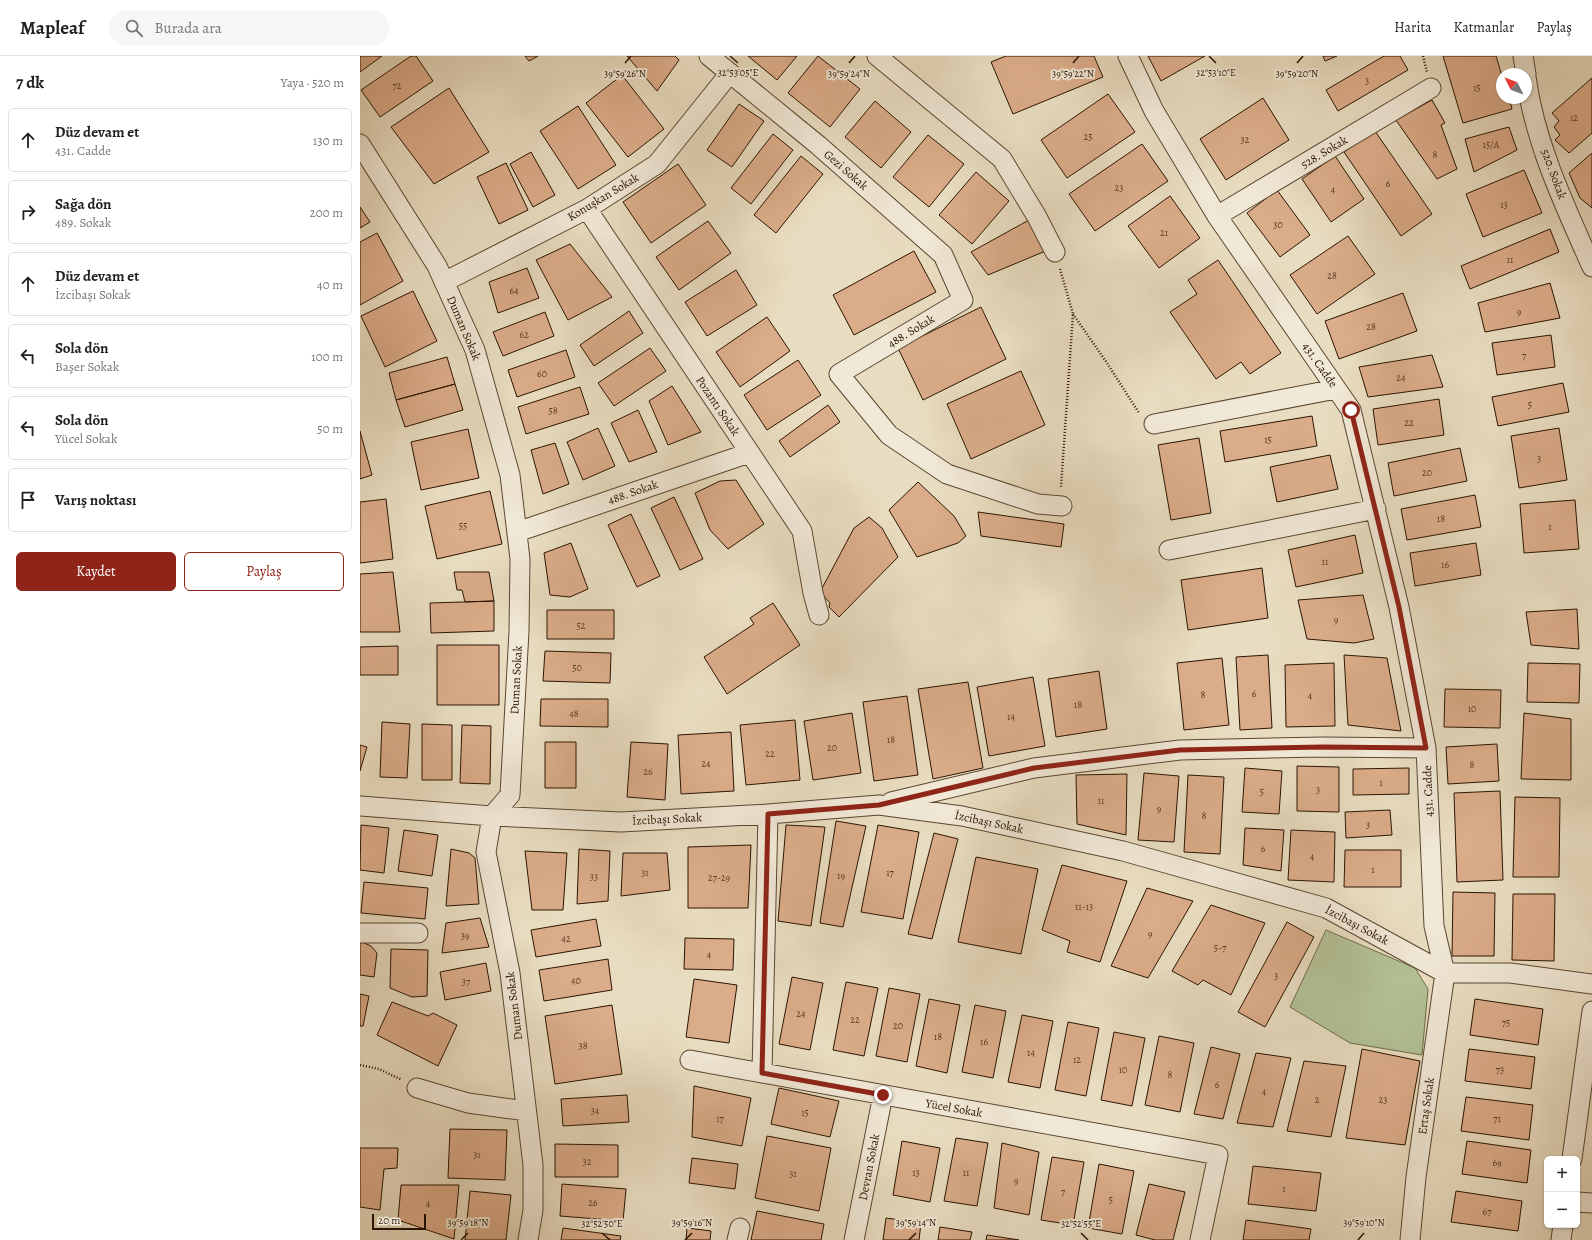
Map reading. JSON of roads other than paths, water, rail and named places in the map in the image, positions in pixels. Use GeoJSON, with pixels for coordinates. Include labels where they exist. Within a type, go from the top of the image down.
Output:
{"type":"FeatureCollection","features":[{"type":"Feature","properties":{"kind":"street","name":"Gezi Sokak"},"geometry":{"type":"LineString","coordinates":[[709,56],[818,145],[943,255],[963,300]]}},
{"type":"Feature","properties":{"kind":"street"},"geometry":{"type":"LineString","coordinates":[[877,56],[1002,159],[1037,217],[1055,252]]}},
{"type":"Feature","properties":{"kind":"street","name":"431. Cadde"},"geometry":{"type":"LineString","coordinates":[[1128,56],[1154,111],[1217,216],[1351,410],[1399,607],[1426,748],[1434,926],[1445,973]]}},
{"type":"Feature","properties":{"kind":"street","name":"520. Sokak"},"geometry":{"type":"LineString","coordinates":[[1523,56],[1525,68]]}},
{"type":"Feature","properties":{"kind":"street","name":"Konuşkan Sokak"},"geometry":{"type":"LineString","coordinates":[[444,282],[587,209],[657,164],[730,73]]}},
{"type":"Feature","properties":{"kind":"street","name":"528. Sokak"},"geometry":{"type":"LineString","coordinates":[[1217,216],[1430,88]]}},
{"type":"Feature","properties":{"kind":"street","name":"520. Sokak"},"geometry":{"type":"LineString","coordinates":[[1531,104],[1549,167],[1590,254]]}},
{"type":"Feature","properties":{"kind":"street","name":"Duman Sokak"},"geometry":{"type":"LineString","coordinates":[[360,144],[433,260],[475,350],[510,475],[520,559],[519,615],[510,794],[492,816],[486,852],[510,973],[533,1165],[533,1210],[528,1240]]}},
{"type":"Feature","properties":{"kind":"street","name":"Pozantı Sokak"},"geometry":{"type":"LineString","coordinates":[[587,209],[802,530],[813,593],[819,615]]}},
{"type":"Feature","properties":{"kind":"street","name":"488. Sokak"},"geometry":{"type":"LineString","coordinates":[[963,300],[839,374],[889,435],[947,474],[1038,504],[1062,506]]}},
{"type":"Feature","properties":{"kind":"street"},"geometry":{"type":"LineString","coordinates":[[1154,424],[1336,389]]}},
{"type":"Feature","properties":{"kind":"street","name":"488. Sokak"},"geometry":{"type":"LineString","coordinates":[[517,532],[749,453]]}},
{"type":"Feature","properties":{"kind":"street"},"geometry":{"type":"LineString","coordinates":[[1169,550],[1376,509]]}},
{"type":"Feature","properties":{"kind":"street"},"geometry":{"type":"LineString","coordinates":[[879,805],[1034,768],[1180,750],[1322,747],[1426,748]]}},
{"type":"Feature","properties":{"kind":"street","name":"İzcibaşı Sokak"},"geometry":{"type":"LineString","coordinates":[[360,806],[492,816],[621,822],[768,814],[879,805],[962,816],[1122,851],[1326,908],[1445,973],[1510,973],[1592,984]]}},
{"type":"Feature","properties":{"kind":"street"},"geometry":{"type":"LineString","coordinates":[[762,1073],[768,814]]}},
{"type":"Feature","properties":{"kind":"street"},"geometry":{"type":"LineString","coordinates":[[360,933],[418,933]]}},
{"type":"Feature","properties":{"kind":"street","name":"Ertaş Sokak"},"geometry":{"type":"LineString","coordinates":[[1410,1240],[1416,1177],[1445,973]]}},
{"type":"Feature","properties":{"kind":"street"},"geometry":{"type":"LineString","coordinates":[[1573,1156],[1587,1089],[1592,1011]]}},
{"type":"Feature","properties":{"kind":"street","name":"Yücel Sokak"},"geometry":{"type":"LineString","coordinates":[[690,1060],[1218,1155],[1200,1240]]}},
{"type":"Feature","properties":{"kind":"street"},"geometry":{"type":"LineString","coordinates":[[417,1088],[468,1103],[526,1111]]}},
{"type":"Feature","properties":{"kind":"street","name":"Devran Sokak"},"geometry":{"type":"LineString","coordinates":[[854,1240],[883,1095]]}},
{"type":"Feature","properties":{"kind":"street"},"geometry":{"type":"LineString","coordinates":[[1580,1202],[1592,1203]]}},
{"type":"Feature","properties":{"kind":"street"},"geometry":{"type":"LineString","coordinates":[[1561,1240],[1563,1228]]}}]}
